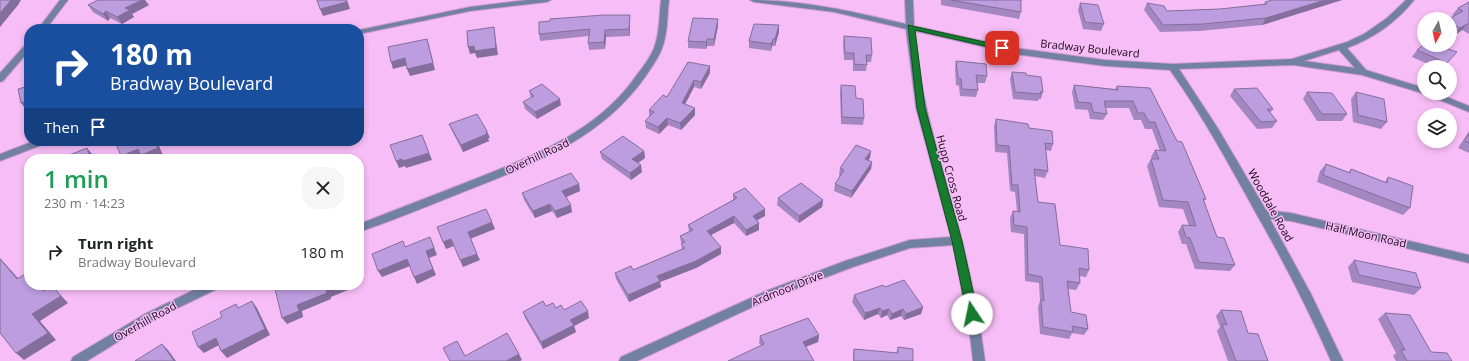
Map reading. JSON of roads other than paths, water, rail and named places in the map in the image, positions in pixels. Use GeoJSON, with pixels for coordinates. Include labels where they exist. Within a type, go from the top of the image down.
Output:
{"type":"FeatureCollection","features":[{"type":"Feature","properties":{"kind":"street"},"geometry":{"type":"LineString","coordinates":[[46,24],[64,0]]}},
{"type":"Feature","properties":{"kind":"street"},"geometry":{"type":"LineString","coordinates":[[364,31],[463,11],[547,0]]}},
{"type":"Feature","properties":{"kind":"street","name":"Overhill Road"},"geometry":{"type":"LineString","coordinates":[[364,226],[548,153],[597,123],[620,104],[637,84],[653,58],[659,46],[662,35],[665,0]]}},
{"type":"Feature","properties":{"kind":"street","name":"Bradway Boulevard"},"geometry":{"type":"LineString","coordinates":[[754,0],[834,10],[1008,49],[1047,56],[1105,63],[1173,67],[1293,62],[1341,47],[1367,36],[1410,0]]}},
{"type":"Feature","properties":{"kind":"street","name":"Hupp Cross Road"},"geometry":{"type":"LineString","coordinates":[[909,0],[910,27],[921,108],[957,241],[975,327],[979,361]]}},
{"type":"Feature","properties":{"kind":"street"},"geometry":{"type":"LineString","coordinates":[[1341,47],[1363,72]]}},
{"type":"Feature","properties":{"kind":"street"},"geometry":{"type":"LineString","coordinates":[[0,79],[24,52]]}},
{"type":"Feature","properties":{"kind":"street"},"geometry":{"type":"LineString","coordinates":[[1293,62],[1363,72],[1417,89]]}},
{"type":"Feature","properties":{"kind":"street","name":"Wooddale Road"},"geometry":{"type":"LineString","coordinates":[[1173,67],[1226,150],[1262,214],[1324,330],[1337,361]]}},
{"type":"Feature","properties":{"kind":"street"},"geometry":{"type":"LineString","coordinates":[[1446,100],[1469,109]]}},
{"type":"Feature","properties":{"kind":"street"},"geometry":{"type":"LineString","coordinates":[[0,158],[31,146]]}},
{"type":"Feature","properties":{"kind":"street","name":"Half Moon Road"},"geometry":{"type":"LineString","coordinates":[[1262,214],[1296,218],[1469,259]]}},
{"type":"Feature","properties":{"kind":"street","name":"Ardmoor Drive"},"geometry":{"type":"LineString","coordinates":[[625,361],[770,294],[849,264],[910,244],[957,241]]}},
{"type":"Feature","properties":{"kind":"street","name":"Overhill Road"},"geometry":{"type":"LineString","coordinates":[[76,361],[149,317],[204,290]]}}]}
